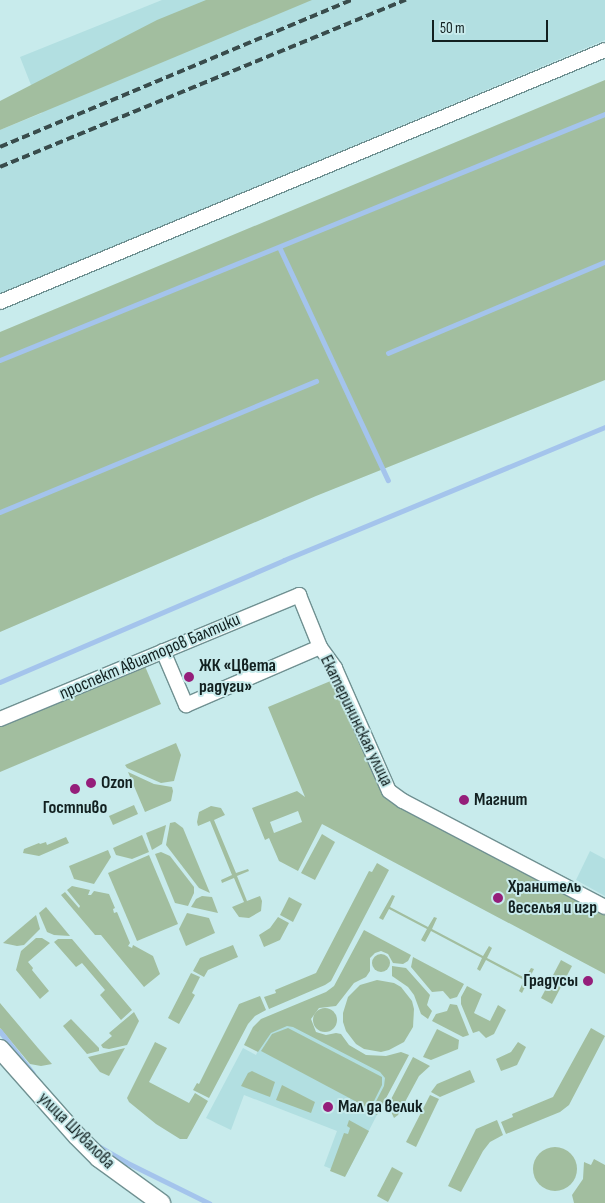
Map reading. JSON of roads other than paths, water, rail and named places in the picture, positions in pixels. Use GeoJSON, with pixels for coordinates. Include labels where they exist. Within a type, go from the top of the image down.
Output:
{"type":"FeatureCollection","features":[{"type":"Feature","properties":{"kind":"street"},"geometry":{"type":"LineString","coordinates":[[0,302],[605,50]]}},
{"type":"Feature","properties":{"kind":"street","name":"Екатерининская улица"},"geometry":{"type":"LineString","coordinates":[[299,595],[320,647],[335,668],[389,791],[403,801],[605,908]]}},
{"type":"Feature","properties":{"kind":"street","name":"проспект Авиаторов Балтики"},"geometry":{"type":"LineString","coordinates":[[0,719],[299,595]]}},
{"type":"Feature","properties":{"kind":"street"},"geometry":{"type":"LineString","coordinates":[[162,651],[186,705],[320,647]]}},
{"type":"Feature","properties":{"kind":"street","name":"улица Шувалова"},"geometry":{"type":"LineString","coordinates":[[0,1049],[77,1136],[129,1182],[161,1203]]}},
{"type":"Feature","properties":{"kind":"waterway"},"geometry":{"type":"LineString","coordinates":[[0,360],[605,114]]}},
{"type":"Feature","properties":{"kind":"waterway"},"geometry":{"type":"LineString","coordinates":[[280,248],[388,480]]}},
{"type":"Feature","properties":{"kind":"waterway"},"geometry":{"type":"LineString","coordinates":[[388,353],[605,262]]}},
{"type":"Feature","properties":{"kind":"waterway"},"geometry":{"type":"LineString","coordinates":[[0,512],[316,381]]}},
{"type":"Feature","properties":{"kind":"waterway"},"geometry":{"type":"LineString","coordinates":[[0,682],[284,560],[605,427]]}},
{"type":"Feature","properties":{"kind":"waterway"},"geometry":{"type":"LineString","coordinates":[[0,1031],[33,1073]]}},
{"type":"Feature","properties":{"kind":"waterway"},"geometry":{"type":"LineString","coordinates":[[95,1144],[126,1162],[209,1203]]}},
{"type":"Feature","properties":{"kind":"railway"},"geometry":{"type":"LineString","coordinates":[[0,147],[351,0]]}},
{"type":"Feature","properties":{"kind":"railway"},"geometry":{"type":"LineString","coordinates":[[0,167],[406,0]]}},
{"type":"Feature","properties":{"kind":"place","name":"ЖК «Цвета радуги»"},"geometry":{"type":"Point","coordinates":[189,677]}},
{"type":"Feature","properties":{"kind":"place","name":"Ozon"},"geometry":{"type":"Point","coordinates":[91,783]}},
{"type":"Feature","properties":{"kind":"place","name":"Гостпиво"},"geometry":{"type":"Point","coordinates":[75,789]}},
{"type":"Feature","properties":{"kind":"place","name":"Магнит"},"geometry":{"type":"Point","coordinates":[464,800]}},
{"type":"Feature","properties":{"kind":"place","name":"Хранитель веселья и игр"},"geometry":{"type":"Point","coordinates":[498,898]}},
{"type":"Feature","properties":{"kind":"place","name":"Градусы"},"geometry":{"type":"Point","coordinates":[588,981]}},
{"type":"Feature","properties":{"kind":"place","name":"Мал да велик"},"geometry":{"type":"Point","coordinates":[328,1107]}}]}
